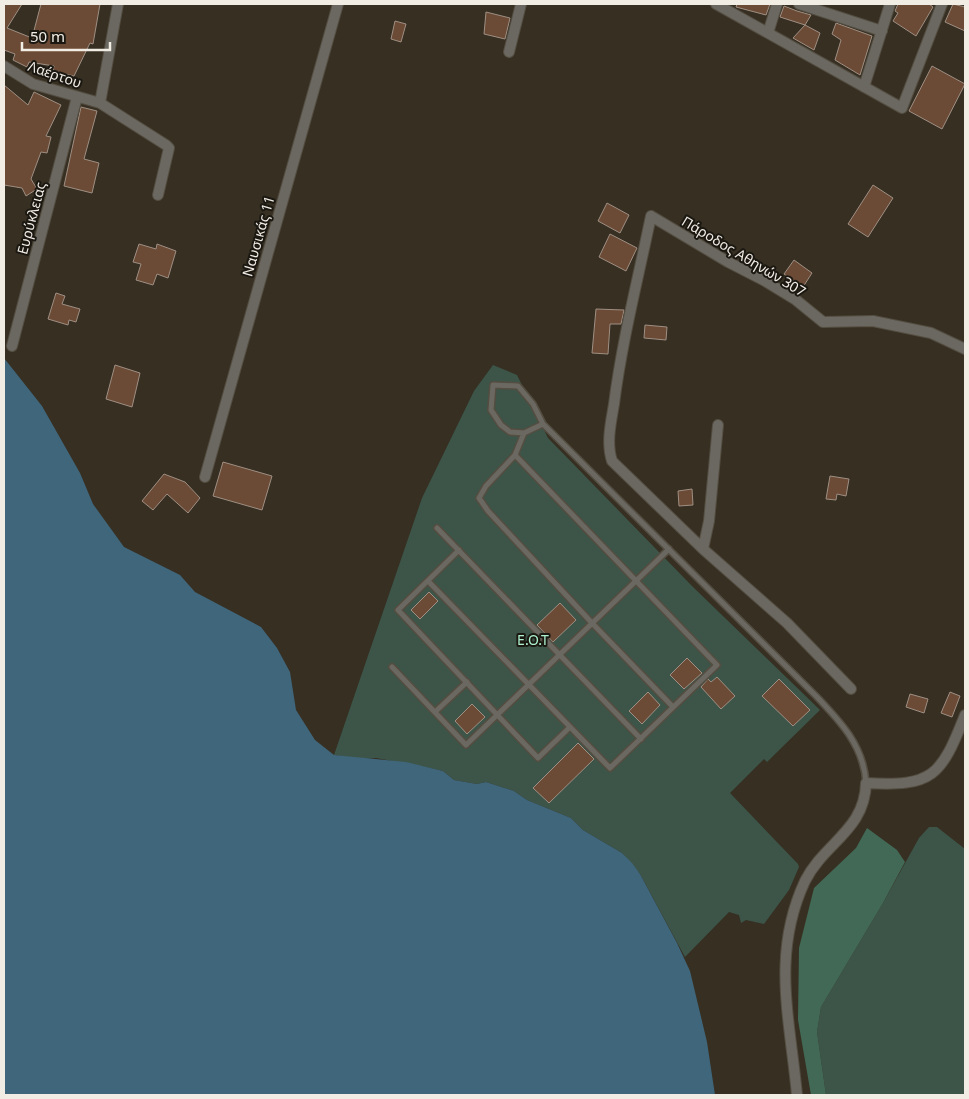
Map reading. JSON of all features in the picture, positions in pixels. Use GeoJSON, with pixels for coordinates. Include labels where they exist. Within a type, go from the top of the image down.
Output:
{"type":"FeatureCollection","features":[{"type":"Feature","properties":{"kind":"street"},"geometry":{"type":"LineString","coordinates":[[100,103],[118,4]]}},
{"type":"Feature","properties":{"kind":"street","name":"Ναυσικάς 11"},"geometry":{"type":"LineString","coordinates":[[205,477],[338,4]]}},
{"type":"Feature","properties":{"kind":"street"},"geometry":{"type":"LineString","coordinates":[[509,52],[520,4]]}},
{"type":"Feature","properties":{"kind":"street"},"geometry":{"type":"LineString","coordinates":[[716,4],[902,108],[942,4]]}},
{"type":"Feature","properties":{"kind":"street"},"geometry":{"type":"LineString","coordinates":[[768,33],[777,4]]}},
{"type":"Feature","properties":{"kind":"street"},"geometry":{"type":"LineString","coordinates":[[799,4],[882,31]]}},
{"type":"Feature","properties":{"kind":"street"},"geometry":{"type":"LineString","coordinates":[[864,87],[890,4]]}},
{"type":"Feature","properties":{"kind":"street","name":"Λαέρτου"},"geometry":{"type":"LineString","coordinates":[[4,66],[33,84],[100,103],[169,148],[158,195]]}},
{"type":"Feature","properties":{"kind":"street","name":"Ευρύκλειας"},"geometry":{"type":"LineString","coordinates":[[12,346],[77,97]]}},
{"type":"Feature","properties":{"kind":"street","name":"Πάροδος Αθηνών 307"},"geometry":{"type":"LineString","coordinates":[[703,549],[617,467],[610,455],[610,430],[622,350],[651,216],[796,300],[823,322],[873,321],[935,334],[965,348]]}},
{"type":"Feature","properties":{"kind":"street"},"geometry":{"type":"LineString","coordinates":[[718,425],[709,521],[703,549],[787,623],[851,689]]}},
{"type":"Feature","properties":{"kind":"street"},"geometry":{"type":"LineString","coordinates":[[797,1095],[785,994],[784,965],[789,926],[810,873],[860,814],[865,800],[866,783],[910,783],[930,776],[948,756],[965,715]]}},
{"type":"Feature","properties":{"kind":"lane"},"geometry":{"type":"LineString","coordinates":[[543,424],[524,433],[510,432],[501,425],[491,410],[493,385],[518,386],[533,404],[543,424],[816,696],[846,729],[863,760],[866,783]]}},
{"type":"Feature","properties":{"kind":"lane"},"geometry":{"type":"LineString","coordinates":[[524,433],[515,455],[486,486],[479,498],[488,511],[673,707]]}},
{"type":"Feature","properties":{"kind":"lane"},"geometry":{"type":"LineString","coordinates":[[428,581],[610,768],[717,665],[515,455]]}},
{"type":"Feature","properties":{"kind":"lane"},"geometry":{"type":"LineString","coordinates":[[437,528],[641,739]]}},
{"type":"Feature","properties":{"kind":"lane"},"geometry":{"type":"LineString","coordinates":[[392,667],[466,745],[669,549]]}},
{"type":"Feature","properties":{"kind":"lane"},"geometry":{"type":"LineString","coordinates":[[459,550],[398,610],[538,758],[570,728]]}},
{"type":"Feature","properties":{"kind":"lane"},"geometry":{"type":"LineString","coordinates":[[435,712],[466,682]]}},
{"type":"Feature","properties":{"kind":"green space","name":"E.O.T"},"geometry":{"type":"Polygon","coordinates":[[[493,365],[517,375],[548,438],[692,586],[820,710],[767,762],[764,759],[730,793],[798,864],[799,867],[789,890],[764,924],[746,920],[741,923],[739,915],[729,912],[685,957],[640,874],[622,853],[583,830],[571,818],[527,800],[514,791],[486,782],[477,784],[454,780],[443,771],[376,758],[363,759],[334,755],[422,498],[474,391],[493,365]]]}},
{"type":"Feature","properties":{"kind":"green space"},"geometry":{"type":"Polygon","coordinates":[[[929,827],[937,827],[965,849],[965,1095],[826,1095],[817,1032],[821,1007],[919,838],[929,827]]]}},
{"type":"Feature","properties":{"kind":"green space"},"geometry":{"type":"Polygon","coordinates":[[[867,828],[897,850],[905,862],[883,903],[821,1007],[817,1032],[826,1095],[811,1095],[798,1020],[799,948],[814,888],[856,848],[867,828]]]}},
{"type":"Feature","properties":{"kind":"water"},"geometry":{"type":"Polygon","coordinates":[[[4,358],[42,406],[80,473],[93,504],[124,547],[180,575],[195,592],[261,627],[277,648],[290,672],[296,710],[315,740],[334,755],[406,762],[443,771],[454,780],[477,784],[486,782],[514,791],[527,800],[571,818],[583,830],[622,853],[632,863],[640,874],[690,971],[707,1042],[715,1095],[4,1095],[4,358]]]}},
{"type":"Feature","properties":{"kind":"building"},"geometry":{"type":"Polygon","coordinates":[[[4,4],[22,4],[7,28],[32,38],[41,4],[100,4],[93,44],[90,43],[74,76],[53,71],[54,66],[29,62],[27,67],[13,60],[15,54],[4,50],[4,4]]]}},
{"type":"Feature","properties":{"kind":"building"},"geometry":{"type":"Polygon","coordinates":[[[737,4],[770,4],[766,15],[736,7],[737,4]]]}},
{"type":"Feature","properties":{"kind":"building"},"geometry":{"type":"Polygon","coordinates":[[[898,4],[929,4],[933,7],[916,36],[893,21],[898,13],[895,11],[898,4]]]}},
{"type":"Feature","properties":{"kind":"building"},"geometry":{"type":"Polygon","coordinates":[[[953,4],[965,7],[965,31],[945,22],[953,4]]]}},
{"type":"Feature","properties":{"kind":"building"},"geometry":{"type":"Polygon","coordinates":[[[784,6],[811,15],[805,25],[780,17],[784,6]]]}},
{"type":"Feature","properties":{"kind":"building"},"geometry":{"type":"Polygon","coordinates":[[[486,12],[510,18],[505,39],[484,34],[486,12]]]}},
{"type":"Feature","properties":{"kind":"building"},"geometry":{"type":"Polygon","coordinates":[[[395,21],[406,24],[401,42],[391,39],[395,21]]]}},
{"type":"Feature","properties":{"kind":"building"},"geometry":{"type":"Polygon","coordinates":[[[836,23],[872,36],[860,75],[835,60],[841,40],[832,34],[836,23]]]}},
{"type":"Feature","properties":{"kind":"building"},"geometry":{"type":"Polygon","coordinates":[[[805,25],[820,33],[814,50],[793,38],[805,25]]]}},
{"type":"Feature","properties":{"kind":"building"},"geometry":{"type":"Polygon","coordinates":[[[932,66],[965,84],[942,129],[909,111],[932,66]]]}},
{"type":"Feature","properties":{"kind":"building"},"geometry":{"type":"Polygon","coordinates":[[[4,85],[28,105],[34,92],[61,105],[46,136],[51,137],[47,153],[41,152],[31,179],[37,189],[26,196],[22,188],[4,185],[4,85]]]}},
{"type":"Feature","properties":{"kind":"building"},"geometry":{"type":"Polygon","coordinates":[[[81,107],[97,111],[84,159],[99,163],[92,193],[64,186],[81,107]]]}},
{"type":"Feature","properties":{"kind":"building"},"geometry":{"type":"Polygon","coordinates":[[[873,185],[893,198],[868,237],[848,224],[873,185]]]}},
{"type":"Feature","properties":{"kind":"building"},"geometry":{"type":"Polygon","coordinates":[[[607,203],[629,215],[620,233],[598,221],[607,203]]]}},
{"type":"Feature","properties":{"kind":"building"},"geometry":{"type":"Polygon","coordinates":[[[610,234],[637,248],[626,271],[599,257],[610,234]]]}},
{"type":"Feature","properties":{"kind":"building"},"geometry":{"type":"Polygon","coordinates":[[[139,244],[156,249],[157,244],[176,251],[168,278],[157,274],[153,285],[136,280],[141,264],[133,262],[139,244]]]}},
{"type":"Feature","properties":{"kind":"building"},"geometry":{"type":"Polygon","coordinates":[[[794,260],[812,273],[803,287],[784,274],[794,260]]]}},
{"type":"Feature","properties":{"kind":"building"},"geometry":{"type":"Polygon","coordinates":[[[56,293],[65,296],[62,304],[80,309],[76,322],[69,320],[68,325],[48,319],[56,293]]]}},
{"type":"Feature","properties":{"kind":"building"},"geometry":{"type":"Polygon","coordinates":[[[596,309],[624,310],[621,324],[610,324],[608,354],[592,353],[596,309]]]}},
{"type":"Feature","properties":{"kind":"building"},"geometry":{"type":"Polygon","coordinates":[[[645,325],[667,327],[666,340],[644,338],[645,325]]]}},
{"type":"Feature","properties":{"kind":"building"},"geometry":{"type":"Polygon","coordinates":[[[115,365],[140,373],[132,407],[106,399],[115,365]]]}},
{"type":"Feature","properties":{"kind":"building"},"geometry":{"type":"Polygon","coordinates":[[[223,462],[272,476],[262,510],[213,496],[223,462]]]}},
{"type":"Feature","properties":{"kind":"building"},"geometry":{"type":"Polygon","coordinates":[[[164,474],[185,482],[200,498],[188,513],[167,494],[153,510],[142,501],[164,474]]]}},
{"type":"Feature","properties":{"kind":"building"},"geometry":{"type":"Polygon","coordinates":[[[830,476],[849,479],[846,496],[837,494],[836,500],[826,499],[830,476]]]}},
{"type":"Feature","properties":{"kind":"building"},"geometry":{"type":"Polygon","coordinates":[[[692,489],[693,505],[679,506],[678,491],[692,489]]]}},
{"type":"Feature","properties":{"kind":"building"},"geometry":{"type":"Polygon","coordinates":[[[429,592],[438,601],[420,619],[411,610],[429,592]]]}},
{"type":"Feature","properties":{"kind":"building"},"geometry":{"type":"Polygon","coordinates":[[[560,603],[576,620],[553,642],[537,625],[560,603]]]}},
{"type":"Feature","properties":{"kind":"building"},"geometry":{"type":"Polygon","coordinates":[[[687,658],[702,673],[684,689],[670,675],[687,658]]]}},
{"type":"Feature","properties":{"kind":"building"},"geometry":{"type":"Polygon","coordinates":[[[717,677],[735,696],[721,709],[701,687],[708,679],[711,682],[717,677]]]}},
{"type":"Feature","properties":{"kind":"building"},"geometry":{"type":"Polygon","coordinates":[[[779,679],[810,710],[793,726],[762,696],[779,679]]]}},
{"type":"Feature","properties":{"kind":"building"},"geometry":{"type":"Polygon","coordinates":[[[648,692],[660,705],[642,724],[629,711],[648,692]]]}},
{"type":"Feature","properties":{"kind":"building"},"geometry":{"type":"Polygon","coordinates":[[[950,692],[960,696],[952,717],[941,713],[950,692]]]}},
{"type":"Feature","properties":{"kind":"building"},"geometry":{"type":"Polygon","coordinates":[[[910,694],[928,699],[924,713],[906,707],[910,694]]]}},
{"type":"Feature","properties":{"kind":"building"},"geometry":{"type":"Polygon","coordinates":[[[472,704],[485,717],[467,734],[455,721],[472,704]]]}},
{"type":"Feature","properties":{"kind":"building"},"geometry":{"type":"Polygon","coordinates":[[[578,743],[594,759],[549,803],[533,788],[578,743]]]}}]}
